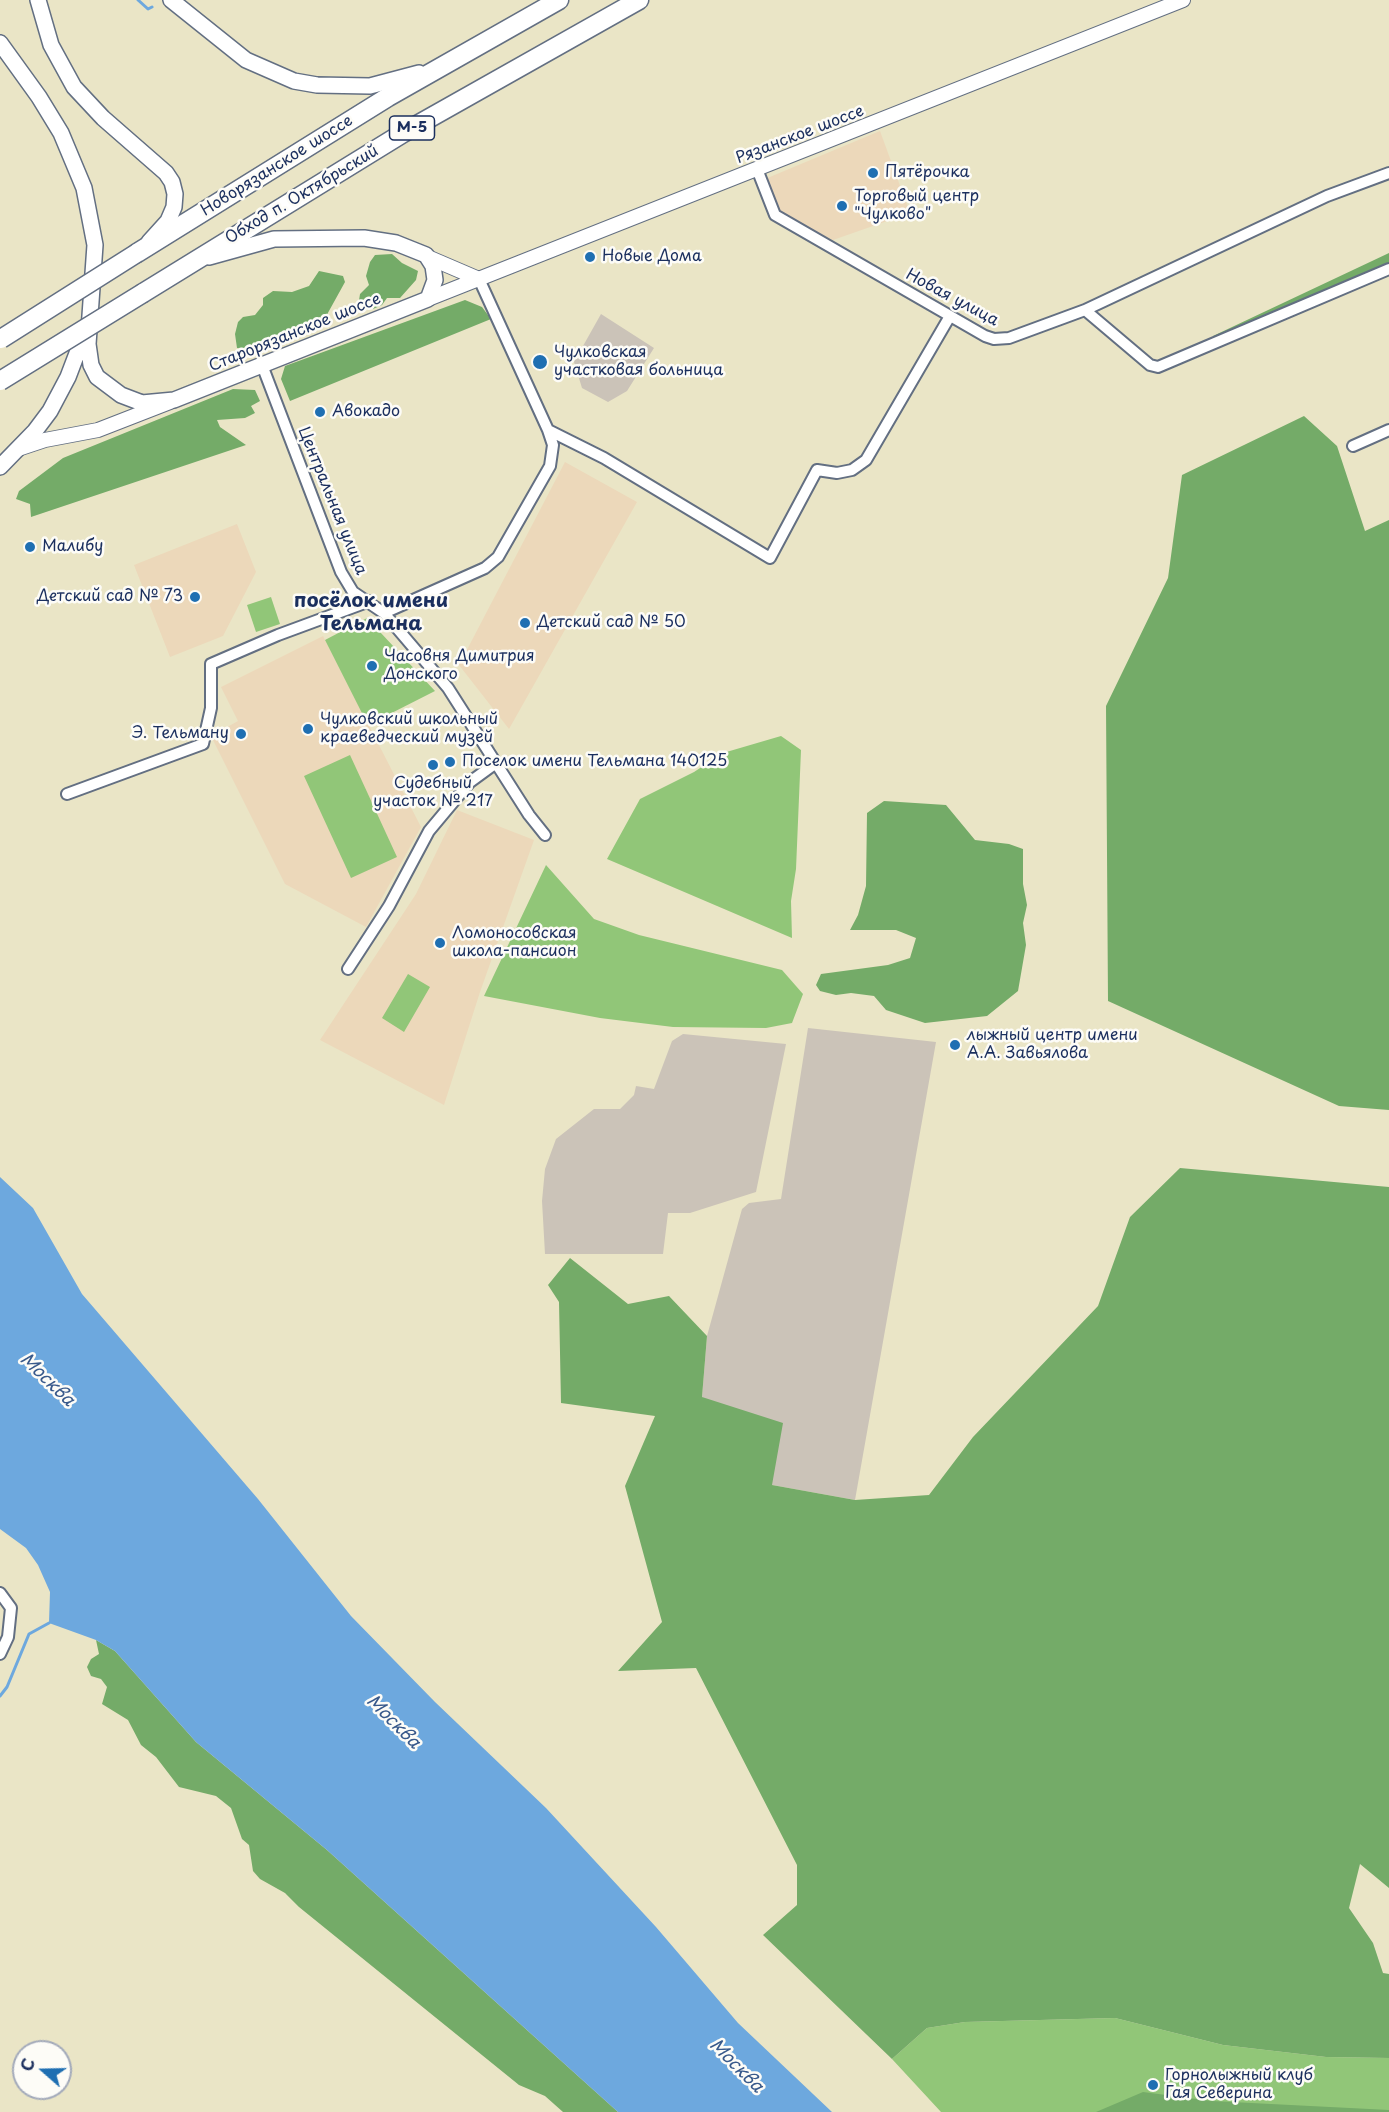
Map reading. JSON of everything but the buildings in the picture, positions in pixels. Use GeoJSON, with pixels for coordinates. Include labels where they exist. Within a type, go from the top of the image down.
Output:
{"type":"FeatureCollection","features":[{"type":"Feature","properties":{"kind":"highway","name":"Новорязанское шоссе"},"geometry":{"type":"LineString","coordinates":[[0,339],[387,97],[559,0]]}},
{"type":"Feature","properties":{"kind":"highway","name":"Обход п. Октябрьский"},"geometry":{"type":"LineString","coordinates":[[0,381],[403,133],[639,0]]}},
{"type":"Feature","properties":{"kind":"main road"},"geometry":{"type":"LineString","coordinates":[[38,0],[51,45],[74,87],[103,118],[161,168],[172,182],[175,194],[174,207],[168,220],[137,253]]}},
{"type":"Feature","properties":{"kind":"main road"},"geometry":{"type":"LineString","coordinates":[[171,0],[246,60],[294,81],[317,86],[370,86],[395,81],[447,63]]}},
{"type":"Feature","properties":{"kind":"main road","name":"Рязанское шоссе"},"geometry":{"type":"LineString","coordinates":[[428,299],[1184,0]]}},
{"type":"Feature","properties":{"kind":"main road"},"geometry":{"type":"LineString","coordinates":[[0,43],[39,96],[61,133],[84,188],[95,245],[91,308],[78,352],[59,395],[35,431],[0,467]]}},
{"type":"Feature","properties":{"kind":"main road"},"geometry":{"type":"LineString","coordinates":[[189,264],[274,239],[335,237],[396,243],[479,279]]}},
{"type":"Feature","properties":{"kind":"main road"},"geometry":{"type":"LineString","coordinates":[[428,299],[435,280],[430,258]]}},
{"type":"Feature","properties":{"kind":"main road","name":"Старорязанское шоссе"},"geometry":{"type":"LineString","coordinates":[[91,308],[89,355],[98,377],[109,388],[132,401],[152,404],[174,400],[428,299]]}},
{"type":"Feature","properties":{"kind":"main road"},"geometry":{"type":"LineString","coordinates":[[18,449],[45,440],[98,430],[174,400]]}},
{"type":"Feature","properties":{"kind":"street","name":"Новая улица"},"geometry":{"type":"LineString","coordinates":[[757,169],[775,215],[994,339],[1010,338],[1085,309],[1327,196],[1389,173]]}},
{"type":"Feature","properties":{"kind":"street"},"geometry":{"type":"LineString","coordinates":[[1085,309],[1150,365],[1158,367],[1389,268]]}},
{"type":"Feature","properties":{"kind":"street"},"geometry":{"type":"LineString","coordinates":[[384,613],[486,568],[498,557],[550,466],[553,445],[548,430],[479,279]]}},
{"type":"Feature","properties":{"kind":"street"},"geometry":{"type":"LineString","coordinates":[[548,430],[604,458],[770,558],[817,470],[837,473],[852,470],[866,460],[950,316]]}},
{"type":"Feature","properties":{"kind":"street","name":"Центральная улица"},"geometry":{"type":"LineString","coordinates":[[262,365],[341,572],[353,592],[370,601],[384,613],[448,688],[529,815],[545,835]]}},
{"type":"Feature","properties":{"kind":"street"},"geometry":{"type":"LineString","coordinates":[[1353,446],[1389,430]]}},
{"type":"Feature","properties":{"kind":"street"},"geometry":{"type":"LineString","coordinates":[[67,794],[203,744],[211,708],[211,664],[278,635],[370,601]]}},
{"type":"Feature","properties":{"kind":"street"},"geometry":{"type":"LineString","coordinates":[[348,969],[389,906],[429,831],[470,782],[496,763]]}},
{"type":"Feature","properties":{"kind":"street"},"geometry":{"type":"LineString","coordinates":[[0,1593],[11,1608],[8,1637],[0,1654]]}},
{"type":"Feature","properties":{"kind":"shaded area"},"geometry":{"type":"Polygon","coordinates":[[[880,131],[910,213],[833,240],[778,213],[765,179],[880,131]]]}},
{"type":"Feature","properties":{"kind":"shaded area"},"geometry":{"type":"Polygon","coordinates":[[[601,314],[654,348],[627,391],[608,402],[582,388],[574,362],[601,314]]]}},
{"type":"Feature","properties":{"kind":"shaded area","name":"Детский сад № 50"},"geometry":{"type":"Polygon","coordinates":[[[565,462],[637,502],[509,729],[459,665],[565,462]]]}},
{"type":"Feature","properties":{"kind":"shaded area","name":"Детский сад № 73"},"geometry":{"type":"Polygon","coordinates":[[[237,524],[256,572],[223,636],[170,657],[134,565],[237,524]]]}},
{"type":"Feature","properties":{"kind":"shaded area"},"geometry":{"type":"Polygon","coordinates":[[[323,636],[421,827],[366,927],[285,884],[211,736],[238,721],[221,687],[323,636]]]}},
{"type":"Feature","properties":{"kind":"shaded area","name":"Ломоносовская школа-пансион"},"geometry":{"type":"Polygon","coordinates":[[[457,810],[534,840],[480,992],[444,1105],[320,1040],[416,894],[457,810]]]}},
{"type":"Feature","properties":{"kind":"shaded area"},"geometry":{"type":"Polygon","coordinates":[[[808,1028],[936,1042],[855,1500],[772,1485],[702,1397],[707,1336],[742,1209],[749,1203],[781,1199],[808,1028]]]}},
{"type":"Feature","properties":{"kind":"shaded area"},"geometry":{"type":"Polygon","coordinates":[[[683,1034],[786,1044],[756,1192],[690,1213],[668,1213],[663,1254],[545,1254],[542,1201],[545,1169],[556,1139],[594,1109],[620,1109],[634,1095],[636,1086],[654,1089],[672,1041],[683,1034]]]}},
{"type":"Feature","properties":{"kind":"green space"},"geometry":{"type":"Polygon","coordinates":[[[1389,253],[1389,264],[1216,343],[1213,336],[1389,253]]]}},
{"type":"Feature","properties":{"kind":"green space"},"geometry":{"type":"Polygon","coordinates":[[[392,254],[402,263],[418,271],[416,280],[400,298],[387,298],[382,305],[373,309],[358,307],[360,294],[369,285],[366,276],[370,262],[375,255],[392,254]]]}},
{"type":"Feature","properties":{"kind":"green space"},"geometry":{"type":"Polygon","coordinates":[[[319,271],[343,276],[345,282],[324,320],[288,341],[282,340],[250,349],[237,348],[235,334],[238,322],[243,317],[255,315],[263,305],[263,298],[273,291],[292,292],[309,286],[319,271]]]}},
{"type":"Feature","properties":{"kind":"green space"},"geometry":{"type":"Polygon","coordinates":[[[465,300],[482,307],[491,319],[290,401],[281,379],[285,366],[465,300]]]}},
{"type":"Feature","properties":{"kind":"green space"},"geometry":{"type":"Polygon","coordinates":[[[233,389],[255,390],[260,401],[251,406],[255,413],[245,418],[217,420],[220,427],[246,445],[31,517],[30,504],[16,499],[19,491],[63,458],[233,389]]]}},
{"type":"Feature","properties":{"kind":"green space"},"geometry":{"type":"Polygon","coordinates":[[[1304,416],[1337,446],[1365,531],[1389,520],[1389,1110],[1339,1106],[1108,1001],[1106,706],[1168,578],[1182,475],[1304,416]]]}},
{"type":"Feature","properties":{"kind":"green space"},"geometry":{"type":"Polygon","coordinates":[[[271,597],[280,624],[256,632],[247,605],[271,597]]]}},
{"type":"Feature","properties":{"kind":"green space"},"geometry":{"type":"Polygon","coordinates":[[[367,618],[435,691],[368,725],[325,640],[367,618]]]}},
{"type":"Feature","properties":{"kind":"green space"},"geometry":{"type":"Polygon","coordinates":[[[781,736],[801,750],[796,869],[791,901],[792,938],[607,859],[640,799],[694,772],[723,753],[781,736]]]}},
{"type":"Feature","properties":{"kind":"green space"},"geometry":{"type":"Polygon","coordinates":[[[350,755],[397,857],[351,878],[304,776],[350,755]]]}},
{"type":"Feature","properties":{"kind":"green space"},"geometry":{"type":"Polygon","coordinates":[[[884,801],[946,805],[975,840],[1009,844],[1023,849],[1023,884],[1027,905],[1023,923],[1026,945],[1018,991],[987,1016],[925,1023],[886,1010],[874,996],[851,993],[836,995],[820,991],[816,985],[821,974],[888,965],[910,958],[916,938],[896,930],[850,930],[858,915],[866,886],[867,813],[884,801]]]}},
{"type":"Feature","properties":{"kind":"green space"},"geometry":{"type":"Polygon","coordinates":[[[546,865],[594,919],[639,935],[782,970],[803,994],[792,1023],[766,1028],[673,1027],[600,1018],[484,996],[546,865]]]}},
{"type":"Feature","properties":{"kind":"green space"},"geometry":{"type":"Polygon","coordinates":[[[408,974],[430,987],[404,1032],[382,1018],[408,974]]]}},
{"type":"Feature","properties":{"kind":"green space"},"geometry":{"type":"Polygon","coordinates":[[[1180,1168],[1389,1187],[1389,1888],[1360,1864],[1349,1908],[1373,1943],[1383,1973],[1389,1974],[1389,2058],[1326,2057],[1223,2045],[1115,2018],[965,2022],[927,2028],[892,2059],[763,1935],[797,1905],[797,1865],[696,1668],[618,1671],[662,1622],[625,1486],[655,1416],[561,1403],[559,1302],[548,1285],[570,1258],[628,1304],[669,1296],[707,1336],[702,1397],[783,1423],[772,1485],[855,1500],[929,1495],[973,1437],[1098,1306],[1130,1217],[1180,1168]]]}},
{"type":"Feature","properties":{"kind":"green space"},"geometry":{"type":"Polygon","coordinates":[[[96,1640],[115,1651],[196,1742],[327,1850],[618,2112],[563,2112],[545,2096],[519,2085],[299,1907],[285,1893],[260,1879],[253,1871],[249,1845],[242,1839],[231,1808],[216,1796],[179,1787],[156,1757],[141,1745],[128,1720],[102,1704],[107,1687],[101,1679],[91,1676],[87,1667],[91,1659],[99,1654],[96,1640]]]}},
{"type":"Feature","properties":{"kind":"green space","name":"Горнолыжный клуб Гая Северина"},"geometry":{"type":"Polygon","coordinates":[[[1115,2018],[1223,2045],[1326,2057],[1389,2058],[1389,2112],[941,2112],[892,2059],[927,2028],[965,2022],[1115,2018]]]}},
{"type":"Feature","properties":{"kind":"green space"},"geometry":{"type":"Polygon","coordinates":[[[1143,2092],[1212,2101],[1389,2110],[1389,2112],[1096,2112],[1143,2092]]]}},
{"type":"Feature","properties":{"kind":"water","name":"Москва"},"geometry":{"type":"Polygon","coordinates":[[[0,1177],[33,1208],[82,1294],[258,1499],[351,1616],[435,1702],[546,1808],[656,1927],[738,2023],[832,2112],[618,2112],[327,1850],[196,1742],[115,1651],[96,1640],[49,1623],[50,1592],[38,1565],[26,1548],[0,1529],[0,1177]]]}},
{"type":"Feature","properties":{"kind":"waterway"},"geometry":{"type":"LineString","coordinates":[[138,0],[148,9],[152,7]]}},
{"type":"Feature","properties":{"kind":"waterway"},"geometry":{"type":"LineString","coordinates":[[0,1696],[7,1687],[29,1634],[49,1623]]}},
{"type":"Feature","properties":{"kind":"place","name":"Пятёрочка"},"geometry":{"type":"Point","coordinates":[873,173]}},
{"type":"Feature","properties":{"kind":"place","name":"Торговый центр \"Чулково\""},"geometry":{"type":"Point","coordinates":[842,206]}},
{"type":"Feature","properties":{"kind":"place","name":"Новые Дома"},"geometry":{"type":"Point","coordinates":[590,257]}},
{"type":"Feature","properties":{"kind":"place","name":"Чулковская участковая больница"},"geometry":{"type":"Point","coordinates":[540,362]}},
{"type":"Feature","properties":{"kind":"place","name":"Авокадо"},"geometry":{"type":"Point","coordinates":[320,412]}},
{"type":"Feature","properties":{"kind":"place","name":"Малибу"},"geometry":{"type":"Point","coordinates":[30,547]}},
{"type":"Feature","properties":{"kind":"place","name":"Детский сад № 73"},"geometry":{"type":"Point","coordinates":[195,597]}},
{"type":"Feature","properties":{"kind":"place","name":"Детский сад № 50"},"geometry":{"type":"Point","coordinates":[525,623]}},
{"type":"Feature","properties":{"kind":"place","name":"Часовня Димитрия Донского"},"geometry":{"type":"Point","coordinates":[372,666]}},
{"type":"Feature","properties":{"kind":"place","name":"Чулковский школьный краеведческий музей"},"geometry":{"type":"Point","coordinates":[308,729]}},
{"type":"Feature","properties":{"kind":"place","name":"Э. Тельману"},"geometry":{"type":"Point","coordinates":[241,734]}},
{"type":"Feature","properties":{"kind":"place","name":"Поселок имени Тельмана 140125"},"geometry":{"type":"Point","coordinates":[450,762]}},
{"type":"Feature","properties":{"kind":"place","name":"Судебный участок № 217"},"geometry":{"type":"Point","coordinates":[433,765]}},
{"type":"Feature","properties":{"kind":"place","name":"Ломоносовская школа-пансион"},"geometry":{"type":"Point","coordinates":[440,943]}},
{"type":"Feature","properties":{"kind":"place","name":"лыжный центр имени А.А. Завьялова"},"geometry":{"type":"Point","coordinates":[955,1045]}},
{"type":"Feature","properties":{"kind":"place","name":"Горнолыжный клуб Гая Северина"},"geometry":{"type":"Point","coordinates":[1153,2085]}},
{"type":"Feature","properties":{"kind":"district","name":"посёлок имени Тельмана"},"geometry":{"type":"Point","coordinates":[371,612]}}]}
